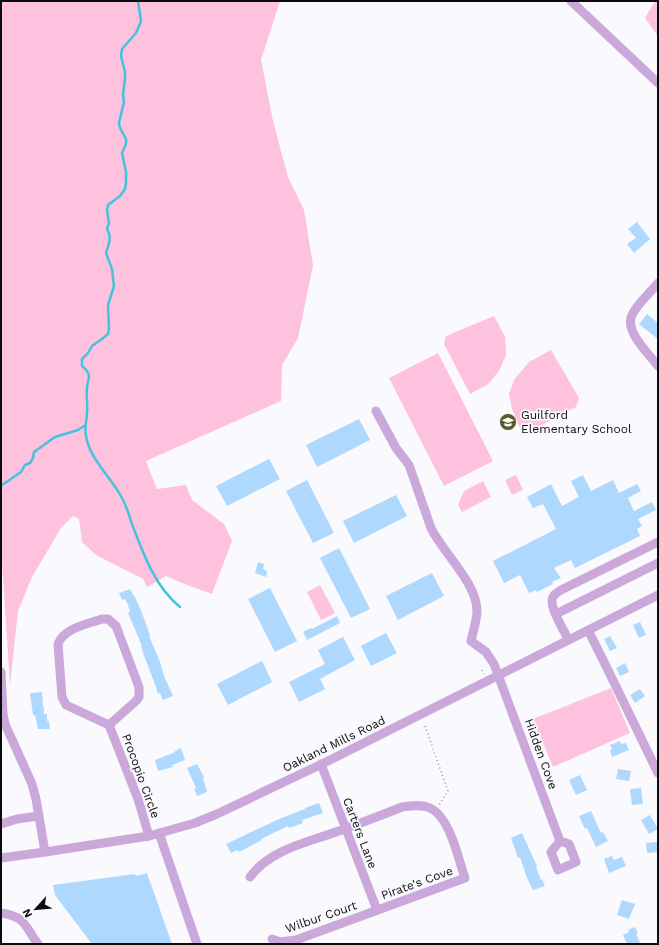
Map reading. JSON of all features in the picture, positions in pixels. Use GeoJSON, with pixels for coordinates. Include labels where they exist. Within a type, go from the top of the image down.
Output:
{"type":"FeatureCollection","features":[{"type":"Feature","properties":{"kind":"street"},"geometry":{"type":"LineString","coordinates":[[571,1],[658,83]]}},
{"type":"Feature","properties":{"kind":"street"},"geometry":{"type":"LineString","coordinates":[[658,283],[632,315],[631,327],[636,338],[658,366]]}},
{"type":"Feature","properties":{"kind":"street","name":"Hidden Cove"},"geometry":{"type":"LineString","coordinates":[[376,411],[396,448],[409,465],[435,537],[472,589],[477,610],[472,641],[486,652],[494,664],[560,841]]}},
{"type":"Feature","properties":{"kind":"street"},"geometry":{"type":"LineString","coordinates":[[568,639],[552,605],[552,598],[556,593],[658,542]]}},
{"type":"Feature","properties":{"kind":"street"},"geometry":{"type":"LineString","coordinates":[[556,614],[658,563]]}},
{"type":"Feature","properties":{"kind":"street","name":"Oakland Mills Road"},"geometry":{"type":"LineString","coordinates":[[1,858],[149,836],[195,823],[321,764],[499,676],[568,639],[657,597]]}},
{"type":"Feature","properties":{"kind":"street","name":"Procopio Circle"},"geometry":{"type":"LineString","coordinates":[[109,725],[136,701],[139,697],[139,687],[116,626],[108,619],[102,618],[70,631],[64,634],[60,639],[58,644],[62,697],[66,705],[109,725],[138,799],[149,836]]}},
{"type":"Feature","properties":{"kind":"street"},"geometry":{"type":"LineString","coordinates":[[588,630],[658,773]]}},
{"type":"Feature","properties":{"kind":"street"},"geometry":{"type":"LineString","coordinates":[[1,672],[5,724],[32,784],[45,852]]}},
{"type":"Feature","properties":{"kind":"street","name":"Carters Lane"},"geometry":{"type":"LineString","coordinates":[[321,764],[376,910]]}},
{"type":"Feature","properties":{"kind":"street"},"geometry":{"type":"LineString","coordinates":[[250,877],[256,869],[275,855],[402,807],[420,806],[435,811]]}},
{"type":"Feature","properties":{"kind":"street","name":"Pirate's Cove"},"geometry":{"type":"LineString","coordinates":[[376,910],[465,878],[448,830],[442,818],[435,811]]}},
{"type":"Feature","properties":{"kind":"street"},"geometry":{"type":"LineString","coordinates":[[1,824],[16,819],[39,816]]}},
{"type":"Feature","properties":{"kind":"street"},"geometry":{"type":"LineString","coordinates":[[159,833],[196,944]]}},
{"type":"Feature","properties":{"kind":"street","name":"Wilbur Court"},"geometry":{"type":"LineString","coordinates":[[272,939],[280,942],[296,940],[376,910]]}},
{"type":"Feature","properties":{"kind":"street"},"geometry":{"type":"LineString","coordinates":[[1,913],[13,915],[24,922],[38,944]]}},
{"type":"Feature","properties":{"kind":"path"},"geometry":{"type":"LineString","coordinates":[[425,726],[448,791],[435,811]]}},
{"type":"Feature","properties":{"kind":"shaded area"},"geometry":{"type":"Polygon","coordinates":[[[1,1],[280,1],[261,60],[273,121],[288,177],[304,210],[313,265],[298,338],[282,365],[281,401],[146,461],[157,489],[186,485],[192,500],[224,524],[232,541],[212,594],[166,576],[147,587],[143,579],[96,555],[82,542],[79,519],[73,516],[61,528],[32,577],[18,611],[10,685],[1,546],[1,1]]]}},
{"type":"Feature","properties":{"kind":"shaded area"},"geometry":{"type":"Polygon","coordinates":[[[655,1],[658,1],[658,36],[645,18],[655,1]]]}},
{"type":"Feature","properties":{"kind":"shaded area"},"geometry":{"type":"Polygon","coordinates":[[[494,316],[505,337],[506,355],[499,371],[487,385],[470,394],[444,344],[446,336],[494,316]]]}},
{"type":"Feature","properties":{"kind":"shaded area"},"geometry":{"type":"Polygon","coordinates":[[[551,350],[579,398],[576,407],[523,435],[512,409],[509,394],[514,380],[529,362],[551,350]]]}},
{"type":"Feature","properties":{"kind":"shaded area"},"geometry":{"type":"Polygon","coordinates":[[[438,353],[493,461],[444,486],[389,378],[438,353]]]}},
{"type":"Feature","properties":{"kind":"shaded area"},"geometry":{"type":"Polygon","coordinates":[[[516,475],[523,490],[512,495],[505,480],[516,475]]]}},
{"type":"Feature","properties":{"kind":"shaded area"},"geometry":{"type":"Polygon","coordinates":[[[483,481],[491,497],[462,512],[458,505],[464,491],[483,481]]]}},
{"type":"Feature","properties":{"kind":"shaded area"},"geometry":{"type":"Polygon","coordinates":[[[320,585],[335,613],[321,620],[307,592],[320,585]]]}},
{"type":"Feature","properties":{"kind":"shaded area"},"geometry":{"type":"Polygon","coordinates":[[[611,688],[630,733],[553,767],[533,719],[611,688]]]}},
{"type":"Feature","properties":{"kind":"building"},"geometry":{"type":"Polygon","coordinates":[[[637,222],[650,239],[634,253],[627,244],[636,238],[628,229],[637,222]]]}},
{"type":"Feature","properties":{"kind":"building"},"geometry":{"type":"Polygon","coordinates":[[[647,314],[658,323],[658,339],[639,324],[647,314]]]}},
{"type":"Feature","properties":{"kind":"building"},"geometry":{"type":"Polygon","coordinates":[[[359,419],[370,440],[317,467],[306,445],[359,419]]]}},
{"type":"Feature","properties":{"kind":"building"},"geometry":{"type":"Polygon","coordinates":[[[269,459],[280,479],[227,506],[216,486],[269,459]]]}},
{"type":"Feature","properties":{"kind":"building"},"geometry":{"type":"Polygon","coordinates":[[[583,475],[591,491],[613,480],[619,493],[637,484],[641,491],[628,498],[634,511],[652,502],[656,510],[638,519],[642,526],[637,529],[640,536],[575,568],[571,560],[554,568],[561,578],[537,592],[536,590],[529,593],[520,575],[504,583],[493,561],[556,529],[543,504],[533,508],[527,497],[551,484],[562,506],[579,497],[571,481],[583,475]]]}},
{"type":"Feature","properties":{"kind":"building"},"geometry":{"type":"Polygon","coordinates":[[[307,480],[334,533],[313,543],[286,491],[307,480]]]}},
{"type":"Feature","properties":{"kind":"building"},"geometry":{"type":"Polygon","coordinates":[[[396,495],[407,516],[354,543],[343,521],[396,495]]]}},
{"type":"Feature","properties":{"kind":"building"},"geometry":{"type":"Polygon","coordinates":[[[339,548],[370,609],[351,618],[320,558],[339,548]]]}},
{"type":"Feature","properties":{"kind":"building"},"geometry":{"type":"Polygon","coordinates":[[[258,562],[264,564],[263,569],[267,571],[266,577],[255,573],[258,562]]]}},
{"type":"Feature","properties":{"kind":"building"},"geometry":{"type":"Polygon","coordinates":[[[432,573],[444,596],[398,620],[386,596],[432,573]]]}},
{"type":"Feature","properties":{"kind":"building"},"geometry":{"type":"Polygon","coordinates":[[[270,588],[297,641],[275,652],[248,599],[270,588]]]}},
{"type":"Feature","properties":{"kind":"building"},"geometry":{"type":"Polygon","coordinates":[[[130,589],[140,608],[164,676],[173,696],[163,700],[160,693],[158,694],[143,653],[142,646],[128,613],[130,612],[128,605],[125,599],[122,600],[119,593],[130,589]]]}},
{"type":"Feature","properties":{"kind":"building"},"geometry":{"type":"Polygon","coordinates":[[[337,616],[340,623],[307,640],[303,632],[337,616]]]}},
{"type":"Feature","properties":{"kind":"building"},"geometry":{"type":"Polygon","coordinates":[[[640,622],[646,635],[639,638],[633,625],[640,622]]]}},
{"type":"Feature","properties":{"kind":"building"},"geometry":{"type":"Polygon","coordinates":[[[386,633],[397,653],[371,666],[361,646],[386,633]]]}},
{"type":"Feature","properties":{"kind":"building"},"geometry":{"type":"Polygon","coordinates":[[[610,636],[617,648],[610,651],[604,639],[610,636]]]}},
{"type":"Feature","properties":{"kind":"building"},"geometry":{"type":"Polygon","coordinates":[[[343,637],[355,660],[320,679],[325,689],[299,702],[289,682],[325,664],[318,650],[343,637]]]}},
{"type":"Feature","properties":{"kind":"building"},"geometry":{"type":"Polygon","coordinates":[[[262,661],[272,682],[228,705],[217,684],[262,661]]]}},
{"type":"Feature","properties":{"kind":"building"},"geometry":{"type":"Polygon","coordinates":[[[625,663],[629,672],[620,676],[616,668],[625,663]]]}},
{"type":"Feature","properties":{"kind":"building"},"geometry":{"type":"Polygon","coordinates":[[[640,689],[645,696],[635,703],[630,695],[640,689]]]}},
{"type":"Feature","properties":{"kind":"building"},"geometry":{"type":"Polygon","coordinates":[[[42,692],[44,714],[47,714],[47,721],[49,721],[50,729],[38,729],[35,715],[33,715],[30,693],[42,692]]]}},
{"type":"Feature","properties":{"kind":"building"},"geometry":{"type":"Polygon","coordinates":[[[620,741],[621,744],[626,743],[629,750],[612,757],[610,750],[612,749],[610,745],[620,741]]]}},
{"type":"Feature","properties":{"kind":"building"},"geometry":{"type":"Polygon","coordinates":[[[181,748],[185,760],[172,765],[173,767],[158,771],[155,760],[181,748]]]}},
{"type":"Feature","properties":{"kind":"building"},"geometry":{"type":"Polygon","coordinates":[[[197,764],[204,777],[207,792],[197,796],[194,789],[196,788],[187,768],[197,764]]]}},
{"type":"Feature","properties":{"kind":"building"},"geometry":{"type":"Polygon","coordinates":[[[618,769],[631,771],[629,781],[616,779],[618,769]]]}},
{"type":"Feature","properties":{"kind":"building"},"geometry":{"type":"Polygon","coordinates":[[[580,775],[587,790],[576,795],[569,780],[580,775]]]}},
{"type":"Feature","properties":{"kind":"building"},"geometry":{"type":"Polygon","coordinates":[[[641,788],[643,804],[632,805],[630,789],[641,788]]]}},
{"type":"Feature","properties":{"kind":"building"},"geometry":{"type":"Polygon","coordinates":[[[319,803],[323,813],[302,820],[303,823],[289,828],[288,826],[239,852],[238,850],[231,853],[226,844],[279,819],[319,803]]]}},
{"type":"Feature","properties":{"kind":"building"},"geometry":{"type":"Polygon","coordinates":[[[591,811],[601,833],[603,832],[608,841],[596,847],[587,828],[585,829],[579,816],[591,811]]]}},
{"type":"Feature","properties":{"kind":"building"},"geometry":{"type":"Polygon","coordinates":[[[650,815],[658,829],[649,834],[641,820],[650,815]]]}},
{"type":"Feature","properties":{"kind":"building"},"geometry":{"type":"Polygon","coordinates":[[[522,833],[537,866],[536,867],[541,880],[542,879],[545,886],[533,890],[520,857],[518,858],[511,838],[522,833]]]}},
{"type":"Feature","properties":{"kind":"building"},"geometry":{"type":"Polygon","coordinates":[[[658,842],[658,852],[647,853],[646,843],[658,842]]]}},
{"type":"Feature","properties":{"kind":"building"},"geometry":{"type":"Polygon","coordinates":[[[612,856],[614,860],[622,857],[626,866],[609,873],[604,859],[612,856]]]}},
{"type":"Feature","properties":{"kind":"building"},"geometry":{"type":"Polygon","coordinates":[[[147,873],[172,944],[92,944],[55,895],[53,885],[135,874],[136,876],[147,873]]]}},
{"type":"Feature","properties":{"kind":"building"},"geometry":{"type":"Polygon","coordinates":[[[622,900],[635,904],[629,919],[617,915],[622,900]]]}},
{"type":"Feature","properties":{"kind":"building"},"geometry":{"type":"Polygon","coordinates":[[[635,927],[638,933],[636,934],[640,942],[636,944],[627,944],[623,935],[629,932],[628,930],[635,927]]]}},
{"type":"Feature","properties":{"kind":"waterway"},"geometry":{"type":"LineString","coordinates":[[138,1],[141,21],[136,33],[122,49],[121,56],[125,78],[123,95],[124,102],[119,123],[126,139],[126,144],[122,153],[126,172],[126,183],[125,189],[120,196],[108,205],[107,210],[109,223],[107,229],[110,238],[106,253],[112,269],[114,286],[108,305],[109,328],[108,334],[92,346],[82,359],[82,366],[87,370],[89,376],[87,385],[85,433],[88,445],[96,461],[124,501],[141,546],[157,580],[171,599],[180,607]]}},
{"type":"Feature","properties":{"kind":"waterway"},"geometry":{"type":"LineString","coordinates":[[2,485],[21,472],[25,465],[30,463],[34,452],[55,437],[78,430],[84,426]]}},
{"type":"Feature","properties":{"kind":"place","name":"Guilford Elementary School"},"geometry":{"type":"Point","coordinates":[508,422]}}]}
